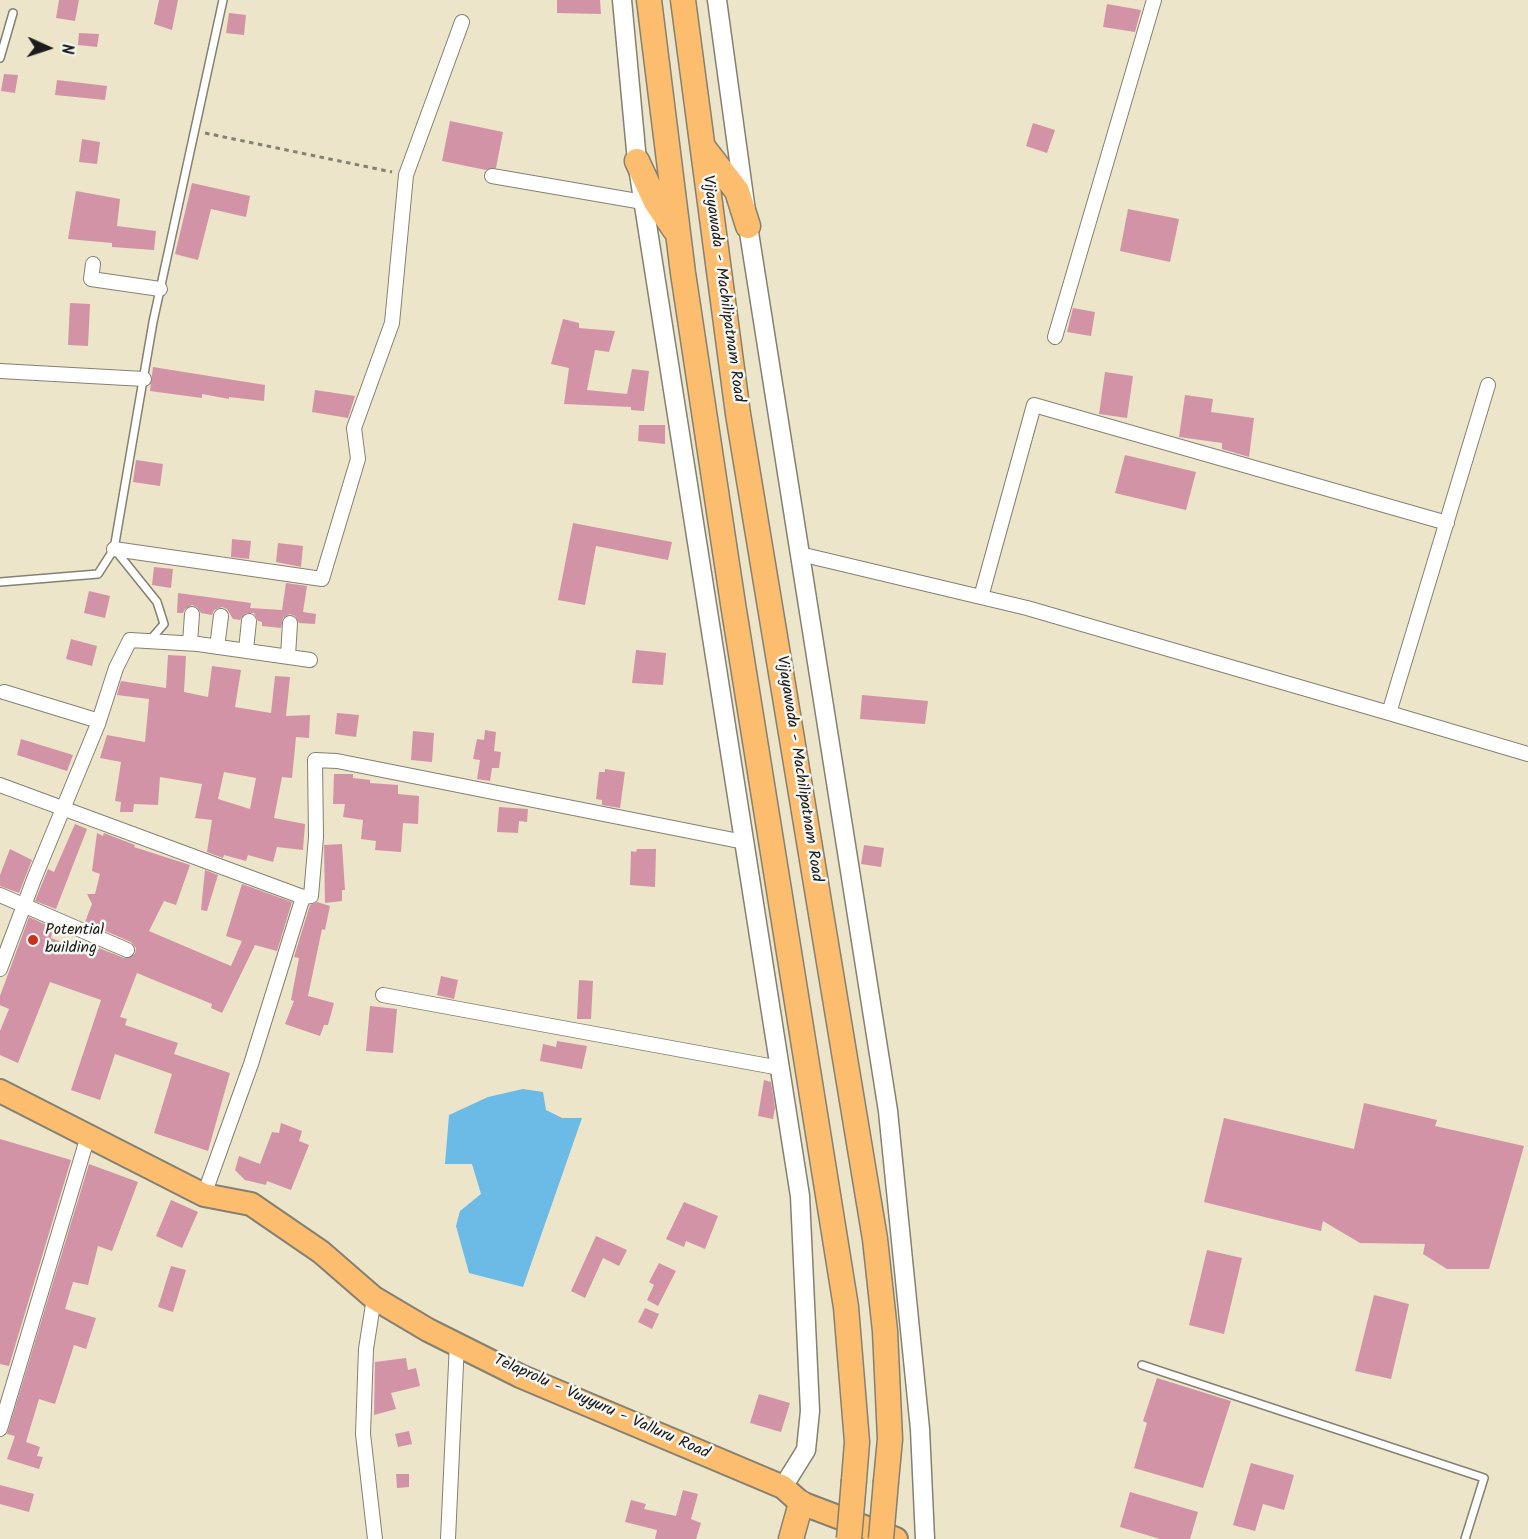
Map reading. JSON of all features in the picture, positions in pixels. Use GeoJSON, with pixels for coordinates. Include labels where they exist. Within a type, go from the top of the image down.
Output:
{"type":"FeatureCollection","features":[{"type":"Feature","properties":{"kind":"highway"},"geometry":{"type":"LineString","coordinates":[[649,0],[679,236],[733,604],[846,1307],[857,1442],[849,1539]]}},
{"type":"Feature","properties":{"kind":"highway","name":"Vijayawada - Machilipatnam Road"},"geometry":{"type":"LineString","coordinates":[[683,0],[738,414],[875,1239],[885,1331],[890,1440],[881,1539]]}},
{"type":"Feature","properties":{"kind":"highway"},"geometry":{"type":"LineString","coordinates":[[703,147],[737,191],[748,226]]}},
{"type":"Feature","properties":{"kind":"highway"},"geometry":{"type":"LineString","coordinates":[[637,161],[656,202],[679,236]]}},
{"type":"Feature","properties":{"kind":"highway"},"geometry":{"type":"LineString","coordinates":[[791,1539],[801,1503]]}},
{"type":"Feature","properties":{"kind":"main road","name":"Telaprolu - Vuyyuru - Valluru Road"},"geometry":{"type":"LineString","coordinates":[[0,1092],[204,1195],[251,1204],[321,1252],[374,1298],[428,1330],[457,1342],[520,1376],[783,1486],[801,1503],[896,1539]]}},
{"type":"Feature","properties":{"kind":"street"},"geometry":{"type":"LineString","coordinates":[[622,0],[643,202],[800,1196],[810,1412],[806,1450],[783,1486]]}},
{"type":"Feature","properties":{"kind":"street"},"geometry":{"type":"LineString","coordinates":[[717,0],[748,226],[888,1111],[920,1428],[924,1539]]}},
{"type":"Feature","properties":{"kind":"street"},"geometry":{"type":"LineString","coordinates":[[1055,337],[1154,0]]}},
{"type":"Feature","properties":{"kind":"street"},"geometry":{"type":"LineString","coordinates":[[114,549],[322,579],[358,459],[354,428],[392,323],[406,175],[462,22]]}},
{"type":"Feature","properties":{"kind":"street"},"geometry":{"type":"LineString","coordinates":[[492,176],[643,202]]}},
{"type":"Feature","properties":{"kind":"street"},"geometry":{"type":"LineString","coordinates":[[93,264],[91,279],[160,289]]}},
{"type":"Feature","properties":{"kind":"street"},"geometry":{"type":"LineString","coordinates":[[0,371],[144,379]]}},
{"type":"Feature","properties":{"kind":"street"},"geometry":{"type":"LineString","coordinates":[[1389,713],[1488,385]]}},
{"type":"Feature","properties":{"kind":"street"},"geometry":{"type":"LineString","coordinates":[[981,597],[1034,405],[1446,523]]}},
{"type":"Feature","properties":{"kind":"street"},"geometry":{"type":"LineString","coordinates":[[800,554],[981,597],[1528,754]]}},
{"type":"Feature","properties":{"kind":"street"},"geometry":{"type":"LineString","coordinates":[[190,643],[192,614]]}},
{"type":"Feature","properties":{"kind":"street"},"geometry":{"type":"LineString","coordinates":[[217,647],[221,616]]}},
{"type":"Feature","properties":{"kind":"street"},"geometry":{"type":"LineString","coordinates":[[246,651],[249,621]]}},
{"type":"Feature","properties":{"kind":"street"},"geometry":{"type":"LineString","coordinates":[[288,656],[290,623]]}},
{"type":"Feature","properties":{"kind":"street"},"geometry":{"type":"LineString","coordinates":[[0,969],[99,721],[116,668],[130,640],[151,639],[190,643],[310,660]]}},
{"type":"Feature","properties":{"kind":"street"},"geometry":{"type":"LineString","coordinates":[[4,692],[99,721]]}},
{"type":"Feature","properties":{"kind":"street"},"geometry":{"type":"LineString","coordinates":[[0,785],[303,897],[311,896],[316,837],[315,760],[337,761],[744,842]]}},
{"type":"Feature","properties":{"kind":"street"},"geometry":{"type":"LineString","coordinates":[[0,896],[128,950]]}},
{"type":"Feature","properties":{"kind":"street"},"geometry":{"type":"LineString","coordinates":[[204,1195],[251,1064],[303,897]]}},
{"type":"Feature","properties":{"kind":"street"},"geometry":{"type":"LineString","coordinates":[[383,995],[780,1068]]}},
{"type":"Feature","properties":{"kind":"street"},"geometry":{"type":"LineString","coordinates":[[0,1429],[88,1136]]}},
{"type":"Feature","properties":{"kind":"street"},"geometry":{"type":"LineString","coordinates":[[374,1298],[366,1349],[363,1434],[375,1539]]}},
{"type":"Feature","properties":{"kind":"street"},"geometry":{"type":"LineString","coordinates":[[448,1539],[457,1342]]}},
{"type":"Feature","properties":{"kind":"lane"},"geometry":{"type":"LineString","coordinates":[[0,582],[98,574],[114,549],[160,289],[223,0]]}},
{"type":"Feature","properties":{"kind":"lane"},"geometry":{"type":"LineString","coordinates":[[0,58],[13,13]]}},
{"type":"Feature","properties":{"kind":"lane"},"geometry":{"type":"LineString","coordinates":[[114,549],[157,602],[164,624],[151,639]]}},
{"type":"Feature","properties":{"kind":"lane"},"geometry":{"type":"LineString","coordinates":[[1142,1365],[1484,1478],[1465,1539]]}},
{"type":"Feature","properties":{"kind":"path"},"geometry":{"type":"LineString","coordinates":[[193,131],[406,175]]}},
{"type":"Feature","properties":{"kind":"water"},"geometry":{"type":"Polygon","coordinates":[[[523,1089],[543,1092],[546,1110],[562,1118],[582,1118],[523,1287],[469,1273],[456,1226],[460,1211],[481,1194],[472,1164],[445,1164],[449,1115],[488,1097],[523,1089]]]}},
{"type":"Feature","properties":{"kind":"building"},"geometry":{"type":"Polygon","coordinates":[[[59,0],[79,0],[75,21],[56,18],[59,0]]]}},
{"type":"Feature","properties":{"kind":"building"},"geometry":{"type":"Polygon","coordinates":[[[159,0],[178,0],[172,30],[154,24],[159,0]]]}},
{"type":"Feature","properties":{"kind":"building"},"geometry":{"type":"Polygon","coordinates":[[[557,0],[600,0],[601,14],[557,13],[557,0]]]}},
{"type":"Feature","properties":{"kind":"building"},"geometry":{"type":"Polygon","coordinates":[[[1107,4],[1141,10],[1135,32],[1103,27],[1107,4]]]}},
{"type":"Feature","properties":{"kind":"building"},"geometry":{"type":"Polygon","coordinates":[[[229,13],[246,15],[244,35],[226,33],[229,13]]]}},
{"type":"Feature","properties":{"kind":"building"},"geometry":{"type":"Polygon","coordinates":[[[79,33],[99,34],[97,47],[78,45],[79,33]]]}},
{"type":"Feature","properties":{"kind":"building"},"geometry":{"type":"Polygon","coordinates":[[[4,74],[18,75],[15,93],[1,91],[4,74]]]}},
{"type":"Feature","properties":{"kind":"building"},"geometry":{"type":"Polygon","coordinates":[[[57,80],[107,86],[105,100],[55,95],[57,80]]]}},
{"type":"Feature","properties":{"kind":"building"},"geometry":{"type":"Polygon","coordinates":[[[450,121],[503,132],[496,168],[486,170],[442,161],[450,121]]]}},
{"type":"Feature","properties":{"kind":"building"},"geometry":{"type":"Polygon","coordinates":[[[1033,123],[1055,130],[1047,153],[1026,146],[1033,123]]]}},
{"type":"Feature","properties":{"kind":"building"},"geometry":{"type":"Polygon","coordinates":[[[82,139],[100,142],[97,164],[79,162],[82,139]]]}},
{"type":"Feature","properties":{"kind":"building"},"geometry":{"type":"Polygon","coordinates":[[[192,183],[250,196],[246,217],[211,209],[198,260],[175,254],[192,183]]]}},
{"type":"Feature","properties":{"kind":"building"},"geometry":{"type":"Polygon","coordinates":[[[76,191],[120,199],[117,226],[156,231],[154,250],[112,247],[112,243],[68,239],[76,191]]]}},
{"type":"Feature","properties":{"kind":"building"},"geometry":{"type":"Polygon","coordinates":[[[1128,209],[1179,219],[1170,262],[1120,251],[1128,209]]]}},
{"type":"Feature","properties":{"kind":"building"},"geometry":{"type":"Polygon","coordinates":[[[70,303],[90,304],[88,346],[68,345],[70,303]]]}},
{"type":"Feature","properties":{"kind":"building"},"geometry":{"type":"Polygon","coordinates":[[[1073,308],[1095,312],[1091,336],[1067,332],[1073,308]]]}},
{"type":"Feature","properties":{"kind":"building"},"geometry":{"type":"Polygon","coordinates":[[[563,319],[579,323],[579,328],[615,331],[609,352],[595,350],[587,390],[627,394],[632,369],[649,371],[644,411],[631,410],[631,407],[564,404],[569,368],[551,364],[563,319]]]}},
{"type":"Feature","properties":{"kind":"building"},"geometry":{"type":"Polygon","coordinates":[[[153,367],[265,385],[264,401],[229,397],[229,399],[202,394],[202,398],[150,391],[153,367]]]}},
{"type":"Feature","properties":{"kind":"building"},"geometry":{"type":"Polygon","coordinates":[[[1105,372],[1133,376],[1127,418],[1099,414],[1105,372]]]}},
{"type":"Feature","properties":{"kind":"building"},"geometry":{"type":"Polygon","coordinates":[[[315,390],[355,396],[348,418],[312,412],[315,390]]]}},
{"type":"Feature","properties":{"kind":"building"},"geometry":{"type":"Polygon","coordinates":[[[1185,395],[1213,399],[1211,412],[1254,418],[1249,457],[1222,449],[1222,443],[1179,437],[1185,395]]]}},
{"type":"Feature","properties":{"kind":"building"},"geometry":{"type":"Polygon","coordinates":[[[639,425],[665,425],[665,444],[638,441],[639,425]]]}},
{"type":"Feature","properties":{"kind":"building"},"geometry":{"type":"Polygon","coordinates":[[[1125,455],[1196,472],[1186,510],[1115,493],[1125,455]]]}},
{"type":"Feature","properties":{"kind":"building"},"geometry":{"type":"Polygon","coordinates":[[[136,460],[163,464],[160,486],[133,482],[136,460]]]}},
{"type":"Feature","properties":{"kind":"building"},"geometry":{"type":"Polygon","coordinates":[[[573,523],[672,542],[668,560],[596,546],[585,605],[558,600],[573,523]]]}},
{"type":"Feature","properties":{"kind":"building"},"geometry":{"type":"Polygon","coordinates":[[[232,539],[251,541],[249,559],[231,557],[232,539]]]}},
{"type":"Feature","properties":{"kind":"building"},"geometry":{"type":"Polygon","coordinates":[[[278,543],[303,546],[301,567],[276,562],[278,543]]]}},
{"type":"Feature","properties":{"kind":"building"},"geometry":{"type":"Polygon","coordinates":[[[154,567],[173,569],[171,588],[152,585],[154,567]]]}},
{"type":"Feature","properties":{"kind":"building"},"geometry":{"type":"Polygon","coordinates":[[[286,583],[307,586],[303,612],[316,614],[315,624],[299,623],[295,616],[290,614],[283,618],[281,628],[262,626],[262,622],[258,621],[254,613],[246,613],[240,620],[233,619],[227,609],[222,607],[214,610],[212,615],[201,613],[197,607],[192,605],[183,613],[177,613],[178,593],[251,603],[250,608],[282,610],[286,583]]]}},
{"type":"Feature","properties":{"kind":"building"},"geometry":{"type":"Polygon","coordinates":[[[89,591],[110,596],[105,618],[84,613],[89,591]]]}},
{"type":"Feature","properties":{"kind":"building"},"geometry":{"type":"Polygon","coordinates":[[[71,639],[97,646],[92,666],[66,659],[71,639]]]}},
{"type":"Feature","properties":{"kind":"building"},"geometry":{"type":"Polygon","coordinates":[[[636,650],[666,653],[663,685],[632,683],[636,650]]]}},
{"type":"Feature","properties":{"kind":"building"},"geometry":{"type":"Polygon","coordinates":[[[168,655],[186,656],[184,692],[208,697],[212,666],[241,670],[235,707],[271,713],[275,676],[290,677],[286,716],[310,715],[309,738],[296,737],[292,778],[282,777],[274,818],[305,824],[303,850],[277,847],[273,862],[248,855],[246,861],[224,855],[223,858],[207,852],[212,820],[195,818],[202,784],[160,777],[158,805],[134,804],[133,812],[120,812],[121,802],[115,801],[121,762],[100,758],[107,735],[145,742],[149,699],[117,695],[121,681],[166,688],[168,655]],[[224,772],[218,799],[250,809],[256,778],[224,772]]]}},
{"type":"Feature","properties":{"kind":"building"},"geometry":{"type":"Polygon","coordinates":[[[862,695],[928,701],[925,724],[860,719],[862,695]]]}},
{"type":"Feature","properties":{"kind":"building"},"geometry":{"type":"Polygon","coordinates":[[[337,713],[359,715],[356,737],[335,734],[337,713]]]}},
{"type":"Feature","properties":{"kind":"building"},"geometry":{"type":"Polygon","coordinates":[[[485,730],[496,732],[494,751],[501,752],[499,768],[492,768],[490,781],[477,779],[480,760],[473,759],[477,739],[484,740],[485,730]]]}},
{"type":"Feature","properties":{"kind":"building"},"geometry":{"type":"Polygon","coordinates":[[[413,731],[434,733],[432,762],[411,760],[413,731]]]}},
{"type":"Feature","properties":{"kind":"building"},"geometry":{"type":"Polygon","coordinates":[[[21,739],[73,755],[67,771],[17,755],[21,739]]]}},
{"type":"Feature","properties":{"kind":"building"},"geometry":{"type":"Polygon","coordinates":[[[605,769],[625,772],[620,808],[602,805],[602,800],[596,799],[599,772],[605,772],[605,769]]]}},
{"type":"Feature","properties":{"kind":"building"},"geometry":{"type":"Polygon","coordinates":[[[334,774],[353,774],[353,778],[370,780],[370,783],[398,785],[398,794],[419,796],[418,824],[403,823],[401,852],[375,850],[376,841],[361,839],[363,820],[343,817],[345,804],[333,804],[334,774]]]}},
{"type":"Feature","properties":{"kind":"building"},"geometry":{"type":"Polygon","coordinates":[[[499,807],[528,809],[527,822],[519,821],[518,833],[497,832],[499,807]]]}},
{"type":"Feature","properties":{"kind":"building"},"geometry":{"type":"Polygon","coordinates":[[[75,824],[87,829],[56,909],[35,901],[48,869],[54,872],[75,824]]]}},
{"type":"Feature","properties":{"kind":"building"},"geometry":{"type":"Polygon","coordinates":[[[97,833],[103,836],[104,833],[135,845],[134,847],[190,865],[176,905],[164,901],[149,931],[231,966],[242,941],[226,936],[242,884],[292,902],[277,951],[255,945],[222,1013],[211,1008],[212,1004],[137,973],[120,1017],[127,1019],[125,1025],[178,1043],[174,1054],[230,1073],[208,1151],[154,1133],[172,1074],[115,1054],[100,1100],[71,1090],[101,1000],[50,982],[18,1063],[0,1055],[0,1031],[9,1009],[0,1005],[0,996],[29,917],[49,926],[48,930],[52,932],[51,938],[96,955],[99,948],[124,958],[135,954],[136,948],[131,942],[85,922],[92,904],[87,894],[95,894],[100,874],[92,871],[97,833]]]}},
{"type":"Feature","properties":{"kind":"building"},"geometry":{"type":"Polygon","coordinates":[[[342,844],[345,890],[342,890],[342,901],[325,903],[324,845],[342,844]]]}},
{"type":"Feature","properties":{"kind":"building"},"geometry":{"type":"Polygon","coordinates":[[[864,845],[884,848],[881,867],[861,864],[864,845]]]}},
{"type":"Feature","properties":{"kind":"building"},"geometry":{"type":"Polygon","coordinates":[[[10,849],[32,860],[19,893],[0,886],[0,875],[10,849]]]}},
{"type":"Feature","properties":{"kind":"building"},"geometry":{"type":"Polygon","coordinates":[[[637,849],[656,849],[655,887],[630,885],[631,851],[636,852],[637,849]]]}},
{"type":"Feature","properties":{"kind":"building"},"geometry":{"type":"Polygon","coordinates":[[[205,870],[218,875],[207,911],[201,910],[205,870]]]}},
{"type":"Feature","properties":{"kind":"building"},"geometry":{"type":"Polygon","coordinates":[[[317,902],[330,906],[325,930],[322,929],[308,996],[334,1003],[328,1025],[324,1025],[320,1036],[285,1024],[294,1001],[291,1000],[299,958],[294,957],[310,905],[317,902]]]}},
{"type":"Feature","properties":{"kind":"building"},"geometry":{"type":"Polygon","coordinates":[[[441,976],[458,980],[454,999],[437,995],[441,976]]]}},
{"type":"Feature","properties":{"kind":"building"},"geometry":{"type":"Polygon","coordinates":[[[579,980],[593,981],[591,1019],[577,1019],[579,980]]]}},
{"type":"Feature","properties":{"kind":"building"},"geometry":{"type":"Polygon","coordinates":[[[370,1006],[397,1009],[393,1053],[366,1051],[370,1006]]]}},
{"type":"Feature","properties":{"kind":"building"},"geometry":{"type":"Polygon","coordinates":[[[557,1041],[587,1046],[582,1069],[540,1061],[543,1044],[556,1047],[557,1041]]]}},
{"type":"Feature","properties":{"kind":"building"},"geometry":{"type":"Polygon","coordinates":[[[764,1080],[771,1082],[775,1108],[773,1119],[758,1116],[764,1080]]]}},
{"type":"Feature","properties":{"kind":"building"},"geometry":{"type":"Polygon","coordinates":[[[1364,1103],[1437,1120],[1435,1126],[1524,1146],[1489,1269],[1447,1269],[1423,1254],[1425,1244],[1360,1243],[1323,1221],[1321,1231],[1204,1202],[1224,1118],[1354,1149],[1364,1103]]]}},
{"type":"Feature","properties":{"kind":"building"},"geometry":{"type":"Polygon","coordinates":[[[281,1123],[302,1131],[299,1141],[309,1145],[291,1190],[267,1181],[266,1185],[245,1180],[235,1170],[239,1156],[260,1164],[272,1132],[279,1133],[281,1123]]]}},
{"type":"Feature","properties":{"kind":"building"},"geometry":{"type":"Polygon","coordinates":[[[0,1139],[71,1160],[9,1366],[0,1364],[0,1139]]]}},
{"type":"Feature","properties":{"kind":"building"},"geometry":{"type":"Polygon","coordinates":[[[89,1164],[138,1182],[112,1251],[98,1246],[88,1285],[73,1282],[65,1309],[96,1318],[86,1349],[74,1345],[55,1404],[39,1399],[26,1442],[40,1447],[37,1456],[43,1457],[39,1469],[7,1459],[15,1436],[7,1434],[89,1164]]]}},
{"type":"Feature","properties":{"kind":"building"},"geometry":{"type":"Polygon","coordinates":[[[171,1200],[198,1212],[182,1248],[156,1236],[171,1200]]]}},
{"type":"Feature","properties":{"kind":"building"},"geometry":{"type":"Polygon","coordinates":[[[684,1202],[718,1216],[705,1249],[686,1241],[684,1247],[666,1239],[684,1202]]]}},
{"type":"Feature","properties":{"kind":"building"},"geometry":{"type":"Polygon","coordinates":[[[596,1236],[627,1250],[619,1266],[603,1258],[585,1298],[571,1291],[596,1236]]]}},
{"type":"Feature","properties":{"kind":"building"},"geometry":{"type":"Polygon","coordinates":[[[1207,1250],[1242,1258],[1224,1334],[1189,1325],[1207,1250]]]}},
{"type":"Feature","properties":{"kind":"building"},"geometry":{"type":"Polygon","coordinates":[[[659,1263],[676,1271],[658,1306],[647,1300],[654,1285],[649,1282],[659,1263]]]}},
{"type":"Feature","properties":{"kind":"building"},"geometry":{"type":"Polygon","coordinates":[[[171,1266],[186,1270],[173,1312],[158,1307],[171,1266]]]}},
{"type":"Feature","properties":{"kind":"building"},"geometry":{"type":"Polygon","coordinates":[[[1374,1295],[1409,1304],[1391,1379],[1355,1371],[1374,1295]]]}},
{"type":"Feature","properties":{"kind":"building"},"geometry":{"type":"Polygon","coordinates":[[[645,1308],[659,1314],[652,1329],[638,1322],[645,1308]]]}},
{"type":"Feature","properties":{"kind":"building"},"geometry":{"type":"Polygon","coordinates":[[[406,1358],[408,1370],[416,1368],[420,1386],[391,1393],[396,1409],[374,1415],[375,1362],[406,1358]]]}},
{"type":"Feature","properties":{"kind":"building"},"geometry":{"type":"Polygon","coordinates":[[[1157,1378],[1231,1401],[1203,1488],[1134,1468],[1147,1423],[1143,1421],[1157,1378]]]}},
{"type":"Feature","properties":{"kind":"building"},"geometry":{"type":"Polygon","coordinates":[[[759,1394],[790,1403],[781,1432],[750,1423],[759,1394]]]}},
{"type":"Feature","properties":{"kind":"building"},"geometry":{"type":"Polygon","coordinates":[[[409,1431],[412,1444],[398,1447],[395,1434],[409,1431]]]}},
{"type":"Feature","properties":{"kind":"building"},"geometry":{"type":"Polygon","coordinates":[[[1251,1463],[1294,1475],[1284,1510],[1263,1504],[1255,1531],[1233,1525],[1251,1463]]]}},
{"type":"Feature","properties":{"kind":"building"},"geometry":{"type":"Polygon","coordinates":[[[396,1474],[409,1474],[409,1487],[397,1488],[396,1474]]]}},
{"type":"Feature","properties":{"kind":"building"},"geometry":{"type":"Polygon","coordinates":[[[0,1485],[34,1494],[29,1512],[0,1504],[0,1485]]]}},
{"type":"Feature","properties":{"kind":"building"},"geometry":{"type":"Polygon","coordinates":[[[683,1490],[698,1494],[691,1519],[701,1523],[696,1539],[655,1539],[657,1530],[625,1522],[631,1500],[646,1504],[644,1509],[676,1516],[683,1490]]]}},
{"type":"Feature","properties":{"kind":"building"},"geometry":{"type":"Polygon","coordinates":[[[1130,1492],[1198,1512],[1190,1539],[1160,1539],[1120,1527],[1130,1492]]]}},
{"type":"Feature","properties":{"kind":"place","name":"Potential building"},"geometry":{"type":"Point","coordinates":[33,940]}}]}
